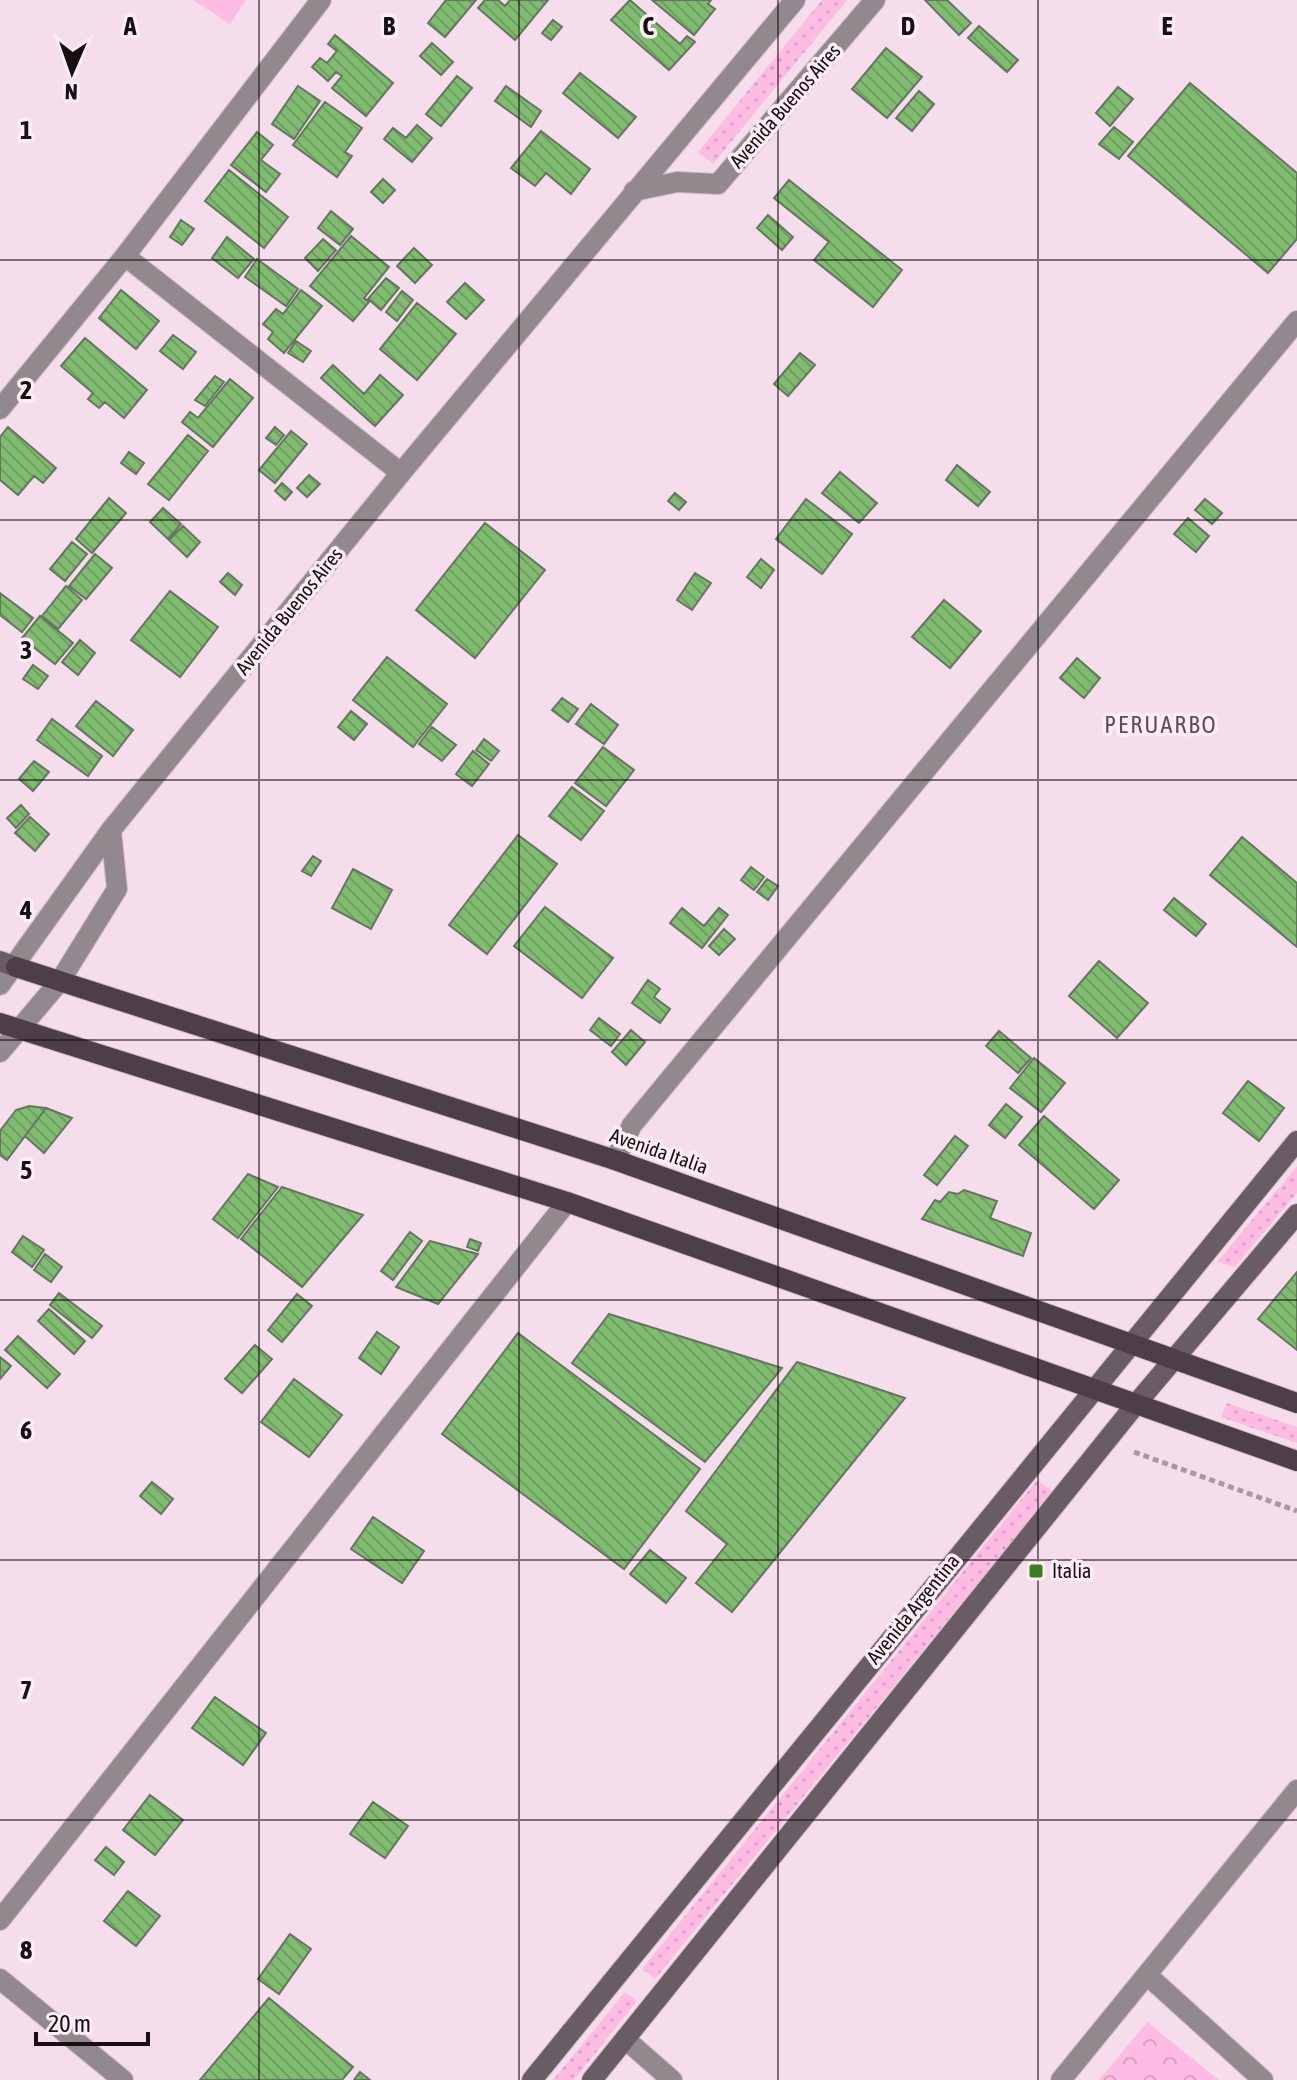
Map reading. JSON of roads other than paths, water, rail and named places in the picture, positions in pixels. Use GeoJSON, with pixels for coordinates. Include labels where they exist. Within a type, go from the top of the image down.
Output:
{"type":"FeatureCollection","features":[{"type":"Feature","properties":{"kind":"main road","name":"Avenida Italia"},"geometry":{"type":"LineString","coordinates":[[8,964],[615,1160],[1297,1403]]}},
{"type":"Feature","properties":{"kind":"main road"},"geometry":{"type":"LineString","coordinates":[[9,1025],[567,1202],[1297,1461]]}},
{"type":"Feature","properties":{"kind":"main road","name":"Avenida Argentina"},"geometry":{"type":"LineString","coordinates":[[532,2080],[1297,1141]]}},
{"type":"Feature","properties":{"kind":"main road"},"geometry":{"type":"LineString","coordinates":[[592,2080],[1136,1404],[1177,1360],[1297,1214]]}},
{"type":"Feature","properties":{"kind":"street"},"geometry":{"type":"LineString","coordinates":[[0,409],[125,256],[321,0]]}},
{"type":"Feature","properties":{"kind":"street","name":"Avenida Buenos Aires"},"geometry":{"type":"LineString","coordinates":[[8,964],[111,830],[401,473],[795,0]]}},
{"type":"Feature","properties":{"kind":"street","name":"Avenida Buenos Aires"},"geometry":{"type":"LineString","coordinates":[[634,191],[677,182],[718,184],[875,0]]}},
{"type":"Feature","properties":{"kind":"street"},"geometry":{"type":"LineString","coordinates":[[125,256],[401,473]]}},
{"type":"Feature","properties":{"kind":"street"},"geometry":{"type":"LineString","coordinates":[[615,1160],[632,1125],[1297,321]]}},
{"type":"Feature","properties":{"kind":"street"},"geometry":{"type":"LineString","coordinates":[[0,1052],[9,1025],[60,981],[117,889],[111,830]]}},
{"type":"Feature","properties":{"kind":"street"},"geometry":{"type":"LineString","coordinates":[[0,985],[8,964]]}},
{"type":"Feature","properties":{"kind":"street"},"geometry":{"type":"LineString","coordinates":[[0,1920],[567,1202]]}},
{"type":"Feature","properties":{"kind":"street"},"geometry":{"type":"LineString","coordinates":[[1061,2080],[1297,1790]]}},
{"type":"Feature","properties":{"kind":"street"},"geometry":{"type":"LineString","coordinates":[[1147,1975],[1263,2080]]}},
{"type":"Feature","properties":{"kind":"street"},"geometry":{"type":"LineString","coordinates":[[0,1979],[123,2080]]}},
{"type":"Feature","properties":{"kind":"street"},"geometry":{"type":"LineString","coordinates":[[625,2039],[672,2080]]}},
{"type":"Feature","properties":{"kind":"place","name":"Italia"},"geometry":{"type":"Point","coordinates":[1036,1571]}},
{"type":"Feature","properties":{"kind":"district","name":"PERUARBO"},"geometry":{"type":"Point","coordinates":[1161,725]}}]}
